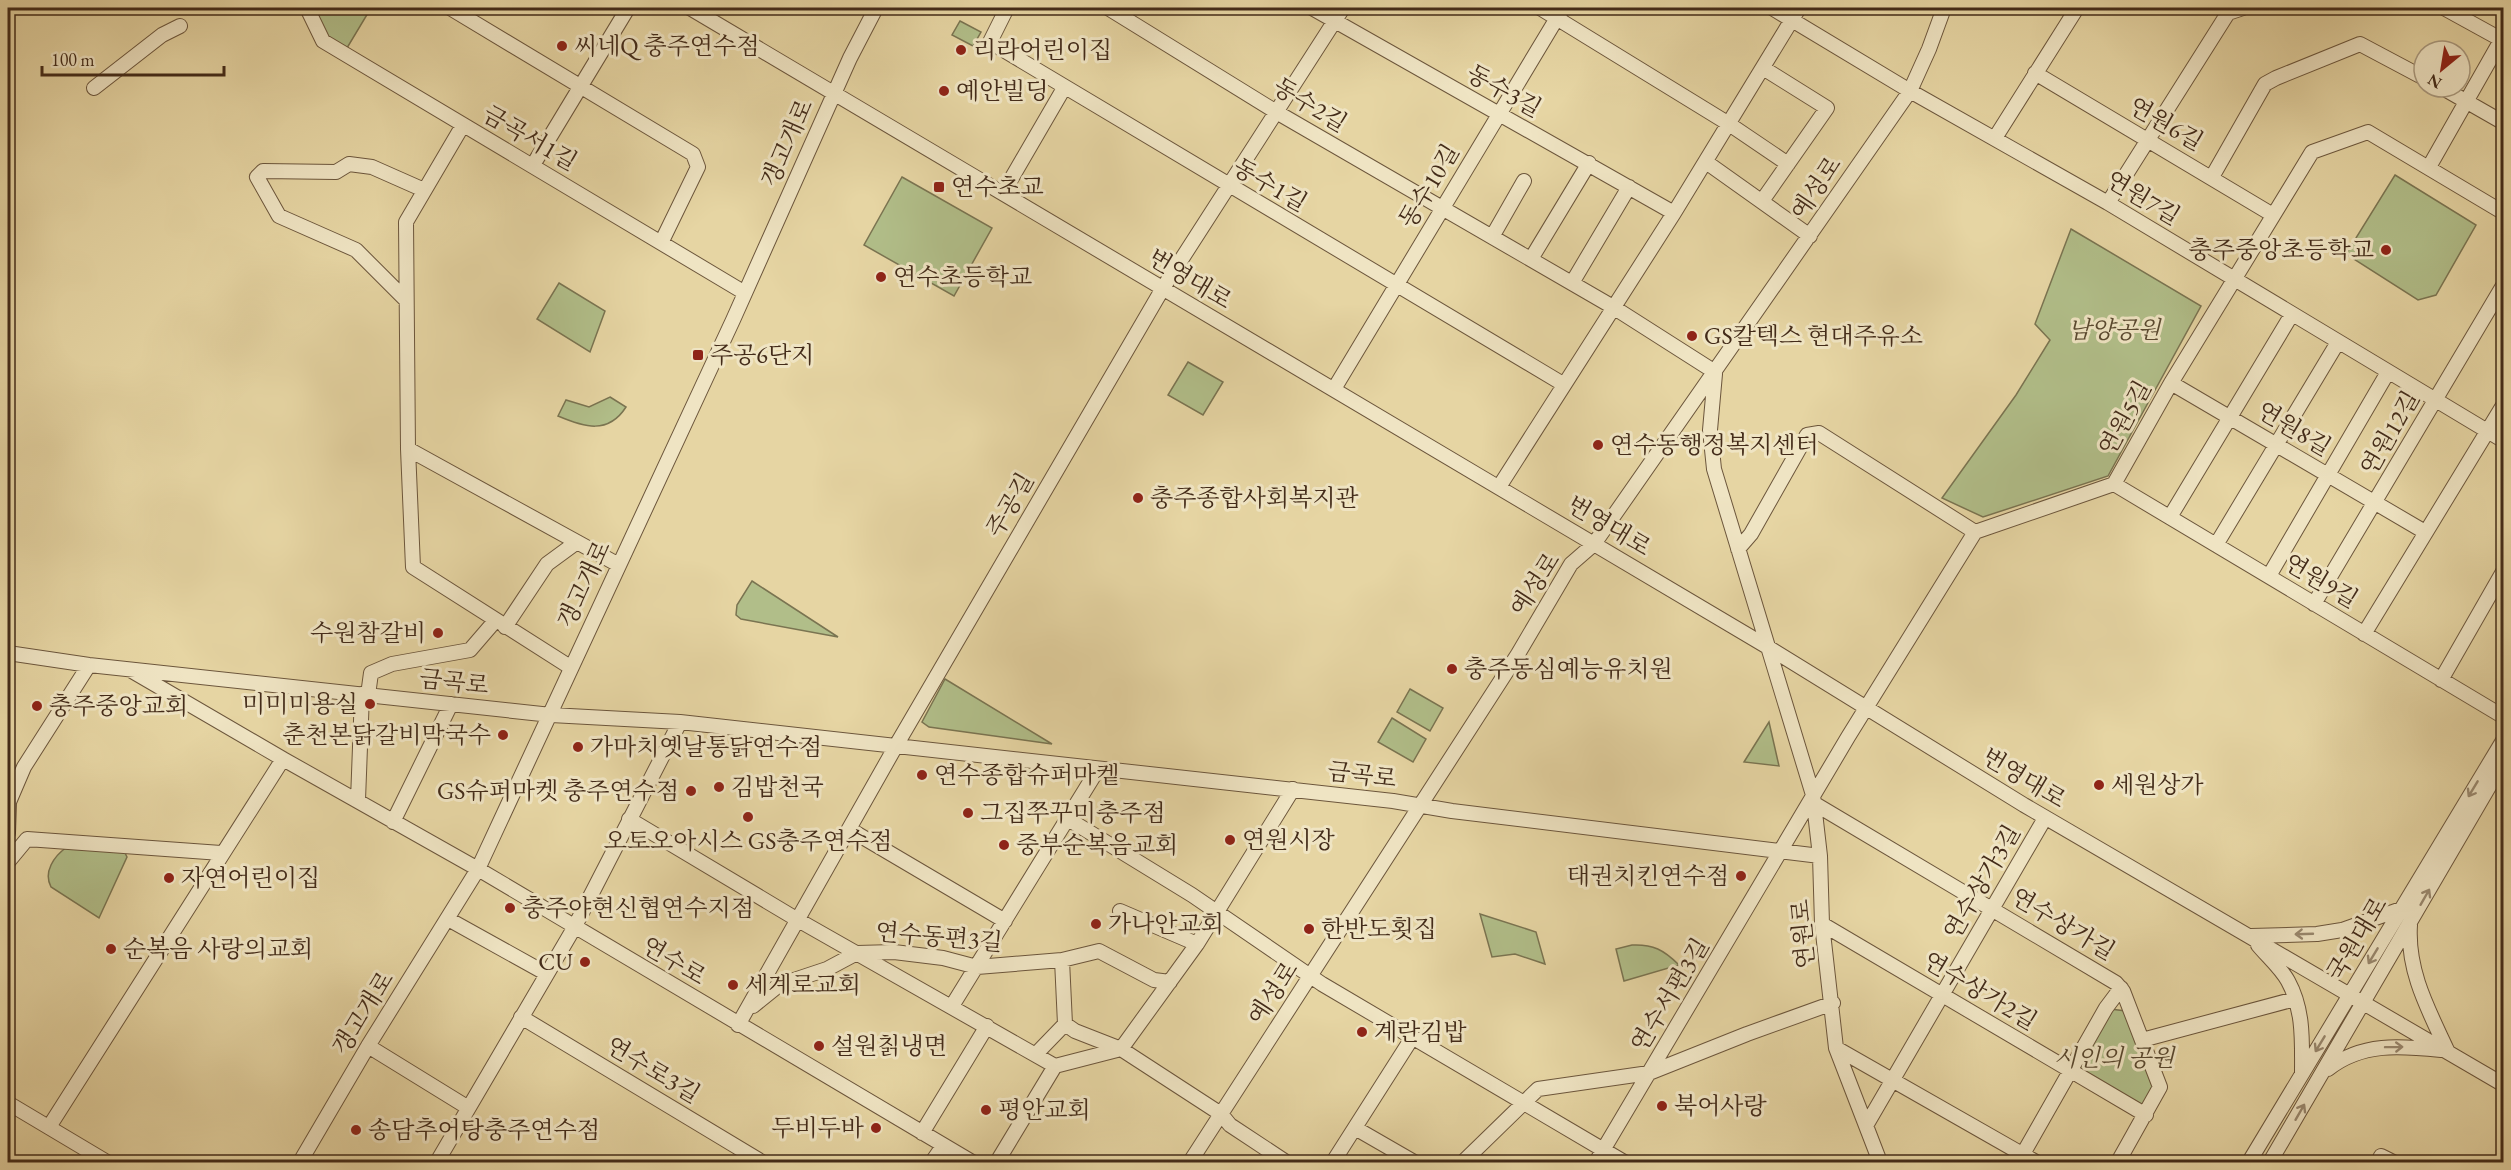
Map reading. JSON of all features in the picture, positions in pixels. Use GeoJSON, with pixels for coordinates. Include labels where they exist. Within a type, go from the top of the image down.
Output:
{"type":"FeatureCollection","features":[{"type":"Feature","properties":{"kind":"street","name":"금곡서1길"},"geometry":{"type":"LineString","coordinates":[[307,8],[323,40],[745,293]]}},
{"type":"Feature","properties":{"kind":"street"},"geometry":{"type":"LineString","coordinates":[[450,8],[688,150],[697,158],[695,174],[662,242]]}},
{"type":"Feature","properties":{"kind":"street"},"geometry":{"type":"LineString","coordinates":[[533,165],[628,8]]}},
{"type":"Feature","properties":{"kind":"street","name":"번영대로"},"geometry":{"type":"LineString","coordinates":[[690,8],[1766,646],[2045,818],[2504,1085]]}},
{"type":"Feature","properties":{"kind":"street","name":"갱고개로"},"geometry":{"type":"LineString","coordinates":[[300,1162],[368,1046],[478,869],[745,293],[834,93],[876,8]]}},
{"type":"Feature","properties":{"kind":"street","name":"동수1길"},"geometry":{"type":"LineString","coordinates":[[1007,8],[990,42],[1229,187],[1396,283],[1563,384]]}},
{"type":"Feature","properties":{"kind":"street","name":"동수2길"},"geometry":{"type":"LineString","coordinates":[[1108,8],[1123,11],[1278,113],[1613,307],[1715,372]]}},
{"type":"Feature","properties":{"kind":"street","name":"동수3길"},"geometry":{"type":"LineString","coordinates":[[1312,8],[1674,213]]}},
{"type":"Feature","properties":{"kind":"street","name":"주공길"},"geometry":{"type":"LineString","coordinates":[[897,744],[1163,288],[1278,113],[1343,8]]}},
{"type":"Feature","properties":{"kind":"street"},"geometry":{"type":"LineString","coordinates":[[1540,8],[1560,13],[1788,164]]}},
{"type":"Feature","properties":{"kind":"street","name":"연원7길"},"geometry":{"type":"LineString","coordinates":[[1772,8],[1795,14],[1910,91],[2108,203],[2504,441]]}},
{"type":"Feature","properties":{"kind":"street","name":"예성로"},"geometry":{"type":"LineString","coordinates":[[1190,1162],[1518,654],[1571,564],[1594,544],[1910,91],[1944,8]]}},
{"type":"Feature","properties":{"kind":"street"},"geometry":{"type":"LineString","coordinates":[[1995,138],[2077,8]]}},
{"type":"Feature","properties":{"kind":"street"},"geometry":{"type":"LineString","coordinates":[[2108,203],[2148,140],[2223,10],[2243,8]]}},
{"type":"Feature","properties":{"kind":"street"},"geometry":{"type":"LineString","coordinates":[[2430,167],[2503,38],[2444,8]]}},
{"type":"Feature","properties":{"kind":"street","name":"동수10길"},"geometry":{"type":"LineString","coordinates":[[1334,389],[1560,13]]}},
{"type":"Feature","properties":{"kind":"street"},"geometry":{"type":"LineString","coordinates":[[1499,487],[1706,162],[1795,14]]}},
{"type":"Feature","properties":{"kind":"street"},"geometry":{"type":"LineString","coordinates":[[94,88],[162,35],[180,26]]}},
{"type":"Feature","properties":{"kind":"street"},"geometry":{"type":"LineString","coordinates":[[2212,177],[2265,84],[2276,78],[2360,44],[2412,72]]}},
{"type":"Feature","properties":{"kind":"street"},"geometry":{"type":"LineString","coordinates":[[1762,201],[1827,108],[1763,68]]}},
{"type":"Feature","properties":{"kind":"street","name":"연원6길"},"geometry":{"type":"LineString","coordinates":[[2035,74],[2273,215]]}},
{"type":"Feature","properties":{"kind":"street"},"geometry":{"type":"LineString","coordinates":[[1003,193],[1064,88]]}},
{"type":"Feature","properties":{"kind":"street"},"geometry":{"type":"LineString","coordinates":[[2467,100],[2504,123]]}},
{"type":"Feature","properties":{"kind":"street"},"geometry":{"type":"LineString","coordinates":[[463,125],[406,222],[408,449],[413,567],[570,667]]}},
{"type":"Feature","properties":{"kind":"street","name":"연원5길"},"geometry":{"type":"LineString","coordinates":[[1975,532],[2114,484],[2170,383],[2312,153],[2368,132],[2504,213]]}},
{"type":"Feature","properties":{"kind":"street"},"geometry":{"type":"LineString","coordinates":[[1706,162],[1810,236]]}},
{"type":"Feature","properties":{"kind":"street"},"geometry":{"type":"LineString","coordinates":[[1531,259],[1589,163]]}},
{"type":"Feature","properties":{"kind":"street"},"geometry":{"type":"LineString","coordinates":[[406,300],[356,250],[279,216],[257,177],[263,171],[336,172],[349,164],[372,167],[424,190]]}},
{"type":"Feature","properties":{"kind":"street"},"geometry":{"type":"LineString","coordinates":[[1492,237],[1524,181]]}},
{"type":"Feature","properties":{"kind":"street"},"geometry":{"type":"LineString","coordinates":[[1572,283],[1629,187]]}},
{"type":"Feature","properties":{"kind":"street","name":"연원12길"},"geometry":{"type":"LineString","coordinates":[[2314,604],[2504,284]]}},
{"type":"Feature","properties":{"kind":"street"},"geometry":{"type":"LineString","coordinates":[[2170,517],[2292,314]]}},
{"type":"Feature","properties":{"kind":"street"},"geometry":{"type":"LineString","coordinates":[[2216,545],[2338,342]]}},
{"type":"Feature","properties":{"kind":"street"},"geometry":{"type":"LineString","coordinates":[[1715,372],[1710,446],[1714,469],[1766,646]]}},
{"type":"Feature","properties":{"kind":"street"},"geometry":{"type":"LineString","coordinates":[[2269,576],[2388,372]]}},
{"type":"Feature","properties":{"kind":"street","name":"연원8길"},"geometry":{"type":"LineString","coordinates":[[2170,383],[2425,532]]}},
{"type":"Feature","properties":{"kind":"street"},"geometry":{"type":"LineString","coordinates":[[2364,634],[2504,404]]}},
{"type":"Feature","properties":{"kind":"street"},"geometry":{"type":"LineString","coordinates":[[1738,549],[1751,534],[1807,435],[1819,433],[1975,532],[1814,800]]}},
{"type":"Feature","properties":{"kind":"street"},"geometry":{"type":"LineString","coordinates":[[408,449],[618,564]]}},
{"type":"Feature","properties":{"kind":"street","name":"연원9길"},"geometry":{"type":"LineString","coordinates":[[2114,484],[2504,717]]}},
{"type":"Feature","properties":{"kind":"street"},"geometry":{"type":"LineString","coordinates":[[358,800],[365,695],[371,673],[392,664],[470,650],[500,624],[547,564],[577,542]]}},
{"type":"Feature","properties":{"kind":"street"},"geometry":{"type":"LineString","coordinates":[[2440,680],[2504,570]]}},
{"type":"Feature","properties":{"kind":"street","name":"연원로"},"geometry":{"type":"LineString","coordinates":[[1766,646],[1814,800],[1820,856],[1822,924],[1833,1004],[1836,1048],[1880,1162]]}},
{"type":"Feature","properties":{"kind":"street","name":"금곡로"},"geometry":{"type":"LineString","coordinates":[[8,653],[89,665],[551,715],[680,722],[897,744],[1098,769],[1293,789],[1820,856]]}},
{"type":"Feature","properties":{"kind":"street"},"geometry":{"type":"LineString","coordinates":[[8,833],[9,802],[24,767],[89,665]]}},
{"type":"Feature","properties":{"kind":"street","name":"연수로"},"geometry":{"type":"LineString","coordinates":[[127,669],[478,869],[972,1162]]}},
{"type":"Feature","properties":{"kind":"street"},"geometry":{"type":"LineString","coordinates":[[393,822],[451,704]]}},
{"type":"Feature","properties":{"kind":"street"},"geometry":{"type":"LineString","coordinates":[[437,1162],[467,1107],[574,928],[680,722]]}},
{"type":"Feature","properties":{"kind":"street","name":"국원대로"},"geometry":{"type":"LineString","coordinates":[[2249,1162],[2504,739]]}},
{"type":"Feature","properties":{"kind":"street"},"geometry":{"type":"LineString","coordinates":[[738,1025],[897,744]]}},
{"type":"Feature","properties":{"kind":"street"},"geometry":{"type":"LineString","coordinates":[[49,1127],[283,759]]}},
{"type":"Feature","properties":{"kind":"street","name":"국원대로"},"geometry":{"type":"LineString","coordinates":[[2270,1162],[2504,761]]}},
{"type":"Feature","properties":{"kind":"street"},"geometry":{"type":"LineString","coordinates":[[952,1006],[1098,769]]}},
{"type":"Feature","properties":{"kind":"street"},"geometry":{"type":"LineString","coordinates":[[997,1162],[1056,1066],[1121,1049],[1197,944],[1293,789]]}},
{"type":"Feature","properties":{"kind":"street","name":"연수서편3길"},"geometry":{"type":"LineString","coordinates":[[1600,1156],[1814,800]]}},
{"type":"Feature","properties":{"kind":"street","name":"연수상가길"},"geometry":{"type":"LineString","coordinates":[[1814,800],[2121,988],[2160,1087],[2118,1162]]}},
{"type":"Feature","properties":{"kind":"street","name":"연수상가3길"},"geometry":{"type":"LineString","coordinates":[[1867,1124],[2045,818]]}},
{"type":"Feature","properties":{"kind":"street"},"geometry":{"type":"LineString","coordinates":[[629,819],[798,920],[1056,1066]]}},
{"type":"Feature","properties":{"kind":"street"},"geometry":{"type":"LineString","coordinates":[[1068,819],[1217,912],[1311,977],[1521,1103],[1600,1156],[1624,1162]]}},
{"type":"Feature","properties":{"kind":"street"},"geometry":{"type":"LineString","coordinates":[[849,829],[1005,921]]}},
{"type":"Feature","properties":{"kind":"street"},"geometry":{"type":"LineString","coordinates":[[8,862],[27,839],[221,854]]}},
{"type":"Feature","properties":{"kind":"street"},"geometry":{"type":"LineString","coordinates":[[2251,936],[2317,934],[2342,930],[2401,909]]}},
{"type":"Feature","properties":{"kind":"street"},"geometry":{"type":"LineString","coordinates":[[1120,911],[1197,944]]}},
{"type":"Feature","properties":{"kind":"street"},"geometry":{"type":"LineString","coordinates":[[448,919],[546,974]]}},
{"type":"Feature","properties":{"kind":"street"},"geometry":{"type":"LineString","coordinates":[[2322,1074],[2341,1059],[2368,1049],[2392,1046],[2447,1050],[2413,970],[2409,942],[2410,922]]}},
{"type":"Feature","properties":{"kind":"street","name":"연수상가2길"},"geometry":{"type":"LineString","coordinates":[[1822,924],[2146,1115]]}},
{"type":"Feature","properties":{"kind":"street"},"geometry":{"type":"LineString","coordinates":[[2251,936],[2288,980],[2302,1031],[2302,1074]]}},
{"type":"Feature","properties":{"kind":"street","name":"연수동편3길"},"geometry":{"type":"LineString","coordinates":[[746,1011],[779,985],[827,969],[857,953],[894,952],[943,958],[976,967],[1062,960],[1099,951],[1154,981],[1170,982]]}},
{"type":"Feature","properties":{"kind":"street"},"geometry":{"type":"LineString","coordinates":[[1036,1054],[1065,1024],[1062,960]]}},
{"type":"Feature","properties":{"kind":"street"},"geometry":{"type":"LineString","coordinates":[[2020,1159],[2106,1008],[2121,988]]}},
{"type":"Feature","properties":{"kind":"street"},"geometry":{"type":"LineString","coordinates":[[2142,1040],[2295,999]]}},
{"type":"Feature","properties":{"kind":"street"},"geometry":{"type":"LineString","coordinates":[[1463,1162],[1521,1103],[1538,1089],[1649,1073],[1747,1034],[1833,1004]]}},
{"type":"Feature","properties":{"kind":"street","name":"연수로3길"},"geometry":{"type":"LineString","coordinates":[[521,1017],[762,1162]]}},
{"type":"Feature","properties":{"kind":"street"},"geometry":{"type":"LineString","coordinates":[[1065,1024],[1075,1031],[1121,1049],[1221,1114],[1230,1125],[1286,1162]]}},
{"type":"Feature","properties":{"kind":"street"},"geometry":{"type":"LineString","coordinates":[[922,1133],[987,1026]]}},
{"type":"Feature","properties":{"kind":"street"},"geometry":{"type":"LineString","coordinates":[[1333,1162],[1412,1038]]}},
{"type":"Feature","properties":{"kind":"street"},"geometry":{"type":"LineString","coordinates":[[368,1046],[467,1107]]}},
{"type":"Feature","properties":{"kind":"street"},"geometry":{"type":"LineString","coordinates":[[1836,1048],[2020,1159],[2036,1162]]}},
{"type":"Feature","properties":{"kind":"street"},"geometry":{"type":"LineString","coordinates":[[8,1103],[106,1162]]}},
{"type":"Feature","properties":{"kind":"street"},"geometry":{"type":"LineString","coordinates":[[1356,1128],[1414,1162]]}},
{"type":"Feature","properties":{"kind":"street"},"geometry":{"type":"LineString","coordinates":[[932,1162],[943,1146]]}},
{"type":"Feature","properties":{"kind":"street"},"geometry":{"type":"LineString","coordinates":[[2378,1162],[2381,1156],[2393,1162]]}},
{"type":"Feature","properties":{"kind":"green space"},"geometry":{"type":"Polygon","coordinates":[[[307,8],[371,8],[344,53],[323,41],[307,8]]]}},
{"type":"Feature","properties":{"kind":"green space"},"geometry":{"type":"Polygon","coordinates":[[[960,21],[981,32],[973,46],[952,35],[960,21]]]}},
{"type":"Feature","properties":{"kind":"green space"},"geometry":{"type":"Polygon","coordinates":[[[2395,175],[2476,225],[2436,295],[2418,300],[2346,254],[2395,175]]]}},
{"type":"Feature","properties":{"kind":"green space"},"geometry":{"type":"Polygon","coordinates":[[[902,177],[992,228],[954,296],[864,245],[902,177]]]}},
{"type":"Feature","properties":{"kind":"green space","name":"남양공원"},"geometry":{"type":"Polygon","coordinates":[[[2071,229],[2201,306],[2108,476],[1983,517],[1942,498],[2016,395],[2050,340],[2035,324],[2071,229]]]}},
{"type":"Feature","properties":{"kind":"green space"},"geometry":{"type":"Polygon","coordinates":[[[559,283],[605,311],[590,352],[537,319],[559,283]]]}},
{"type":"Feature","properties":{"kind":"green space"},"geometry":{"type":"Polygon","coordinates":[[[1188,362],[1223,382],[1203,415],[1168,395],[1188,362]]]}},
{"type":"Feature","properties":{"kind":"green space"},"geometry":{"type":"Polygon","coordinates":[[[610,397],[626,407],[619,416],[603,425],[586,425],[558,416],[566,400],[589,407],[610,397]]]}},
{"type":"Feature","properties":{"kind":"green space"},"geometry":{"type":"Polygon","coordinates":[[[752,581],[838,637],[741,619],[736,615],[737,605],[752,581]]]}},
{"type":"Feature","properties":{"kind":"green space"},"geometry":{"type":"Polygon","coordinates":[[[945,679],[1052,744],[929,727],[922,722],[945,679]]]}},
{"type":"Feature","properties":{"kind":"green space"},"geometry":{"type":"Polygon","coordinates":[[[1410,689],[1443,708],[1430,731],[1397,712],[1410,689]]]}},
{"type":"Feature","properties":{"kind":"green space"},"geometry":{"type":"Polygon","coordinates":[[[1392,718],[1426,739],[1413,762],[1378,742],[1392,718]]]}},
{"type":"Feature","properties":{"kind":"green space"},"geometry":{"type":"Polygon","coordinates":[[[1769,722],[1779,766],[1744,762],[1769,722]]]}},
{"type":"Feature","properties":{"kind":"green space"},"geometry":{"type":"Polygon","coordinates":[[[67,847],[124,851],[127,857],[99,918],[51,887],[48,876],[51,865],[67,847]]]}},
{"type":"Feature","properties":{"kind":"green space"},"geometry":{"type":"Polygon","coordinates":[[[1480,914],[1536,932],[1545,964],[1515,954],[1492,957],[1480,914]]]}},
{"type":"Feature","properties":{"kind":"green space"},"geometry":{"type":"Polygon","coordinates":[[[1632,945],[1658,949],[1679,965],[1624,981],[1616,949],[1632,945]]]}},
{"type":"Feature","properties":{"kind":"green space","name":"시인의 공원"},"geometry":{"type":"Polygon","coordinates":[[[2110,1009],[2126,1011],[2156,1088],[2144,1109],[2075,1068],[2110,1009]]]}},
{"type":"Feature","properties":{"kind":"place","name":"씨네Q 충주연수점"},"geometry":{"type":"Point","coordinates":[562,46]}},
{"type":"Feature","properties":{"kind":"place","name":"리라어린이집"},"geometry":{"type":"Point","coordinates":[961,50]}},
{"type":"Feature","properties":{"kind":"place","name":"예안빌딩"},"geometry":{"type":"Point","coordinates":[944,91]}},
{"type":"Feature","properties":{"kind":"place","name":"연수초교"},"geometry":{"type":"Point","coordinates":[939,187]}},
{"type":"Feature","properties":{"kind":"place","name":"충주중앙초등학교"},"geometry":{"type":"Point","coordinates":[2386,250]}},
{"type":"Feature","properties":{"kind":"place","name":"연수초등학교"},"geometry":{"type":"Point","coordinates":[881,277]}},
{"type":"Feature","properties":{"kind":"place","name":"GS칼텍스 현대주유소"},"geometry":{"type":"Point","coordinates":[1692,336]}},
{"type":"Feature","properties":{"kind":"place","name":"주공6단지"},"geometry":{"type":"Point","coordinates":[698,355]}},
{"type":"Feature","properties":{"kind":"place","name":"연수동행정복지센터"},"geometry":{"type":"Point","coordinates":[1598,445]}},
{"type":"Feature","properties":{"kind":"place","name":"충주종합사회복지관"},"geometry":{"type":"Point","coordinates":[1138,498]}},
{"type":"Feature","properties":{"kind":"place","name":"수원참갈비"},"geometry":{"type":"Point","coordinates":[438,633]}},
{"type":"Feature","properties":{"kind":"place","name":"충주동심예능유치원"},"geometry":{"type":"Point","coordinates":[1452,669]}},
{"type":"Feature","properties":{"kind":"place","name":"미미미용실"},"geometry":{"type":"Point","coordinates":[370,704]}},
{"type":"Feature","properties":{"kind":"place","name":"충주중앙교회"},"geometry":{"type":"Point","coordinates":[37,706]}},
{"type":"Feature","properties":{"kind":"place","name":"춘천본닭갈비막국수"},"geometry":{"type":"Point","coordinates":[503,735]}},
{"type":"Feature","properties":{"kind":"place","name":"가마치옛날통닭연수점"},"geometry":{"type":"Point","coordinates":[578,747]}},
{"type":"Feature","properties":{"kind":"place","name":"연수종합슈퍼마켙"},"geometry":{"type":"Point","coordinates":[922,775]}},
{"type":"Feature","properties":{"kind":"place","name":"세원상가"},"geometry":{"type":"Point","coordinates":[2099,785]}},
{"type":"Feature","properties":{"kind":"place","name":"김밥천국"},"geometry":{"type":"Point","coordinates":[719,787]}},
{"type":"Feature","properties":{"kind":"place","name":"GS슈퍼마켓 충주연수점"},"geometry":{"type":"Point","coordinates":[691,791]}},
{"type":"Feature","properties":{"kind":"place","name":"그집쭈꾸미충주점"},"geometry":{"type":"Point","coordinates":[968,813]}},
{"type":"Feature","properties":{"kind":"place","name":"오토오아시스 GS충주연수점"},"geometry":{"type":"Point","coordinates":[748,817]}},
{"type":"Feature","properties":{"kind":"place","name":"연원시장"},"geometry":{"type":"Point","coordinates":[1230,840]}},
{"type":"Feature","properties":{"kind":"place","name":"중부순복음교회"},"geometry":{"type":"Point","coordinates":[1004,845]}},
{"type":"Feature","properties":{"kind":"place","name":"태권치킨연수점"},"geometry":{"type":"Point","coordinates":[1741,876]}},
{"type":"Feature","properties":{"kind":"place","name":"자연어린이집"},"geometry":{"type":"Point","coordinates":[169,878]}},
{"type":"Feature","properties":{"kind":"place","name":"충주야현신협연수지점"},"geometry":{"type":"Point","coordinates":[510,908]}},
{"type":"Feature","properties":{"kind":"place","name":"가나안교회"},"geometry":{"type":"Point","coordinates":[1096,924]}},
{"type":"Feature","properties":{"kind":"place","name":"한반도횟집"},"geometry":{"type":"Point","coordinates":[1309,929]}},
{"type":"Feature","properties":{"kind":"place","name":"순복음 사랑의교회"},"geometry":{"type":"Point","coordinates":[111,949]}},
{"type":"Feature","properties":{"kind":"place","name":"CU"},"geometry":{"type":"Point","coordinates":[585,962]}},
{"type":"Feature","properties":{"kind":"place","name":"세계로교회"},"geometry":{"type":"Point","coordinates":[733,985]}},
{"type":"Feature","properties":{"kind":"place","name":"계란김밥"},"geometry":{"type":"Point","coordinates":[1362,1032]}},
{"type":"Feature","properties":{"kind":"place","name":"설원칡냉면"},"geometry":{"type":"Point","coordinates":[819,1046]}},
{"type":"Feature","properties":{"kind":"place","name":"북어사랑"},"geometry":{"type":"Point","coordinates":[1662,1106]}},
{"type":"Feature","properties":{"kind":"place","name":"평안교회"},"geometry":{"type":"Point","coordinates":[986,1110]}},
{"type":"Feature","properties":{"kind":"place","name":"두비두바"},"geometry":{"type":"Point","coordinates":[876,1128]}},
{"type":"Feature","properties":{"kind":"place","name":"송담추어탕충주연수점"},"geometry":{"type":"Point","coordinates":[356,1130]}}]}
